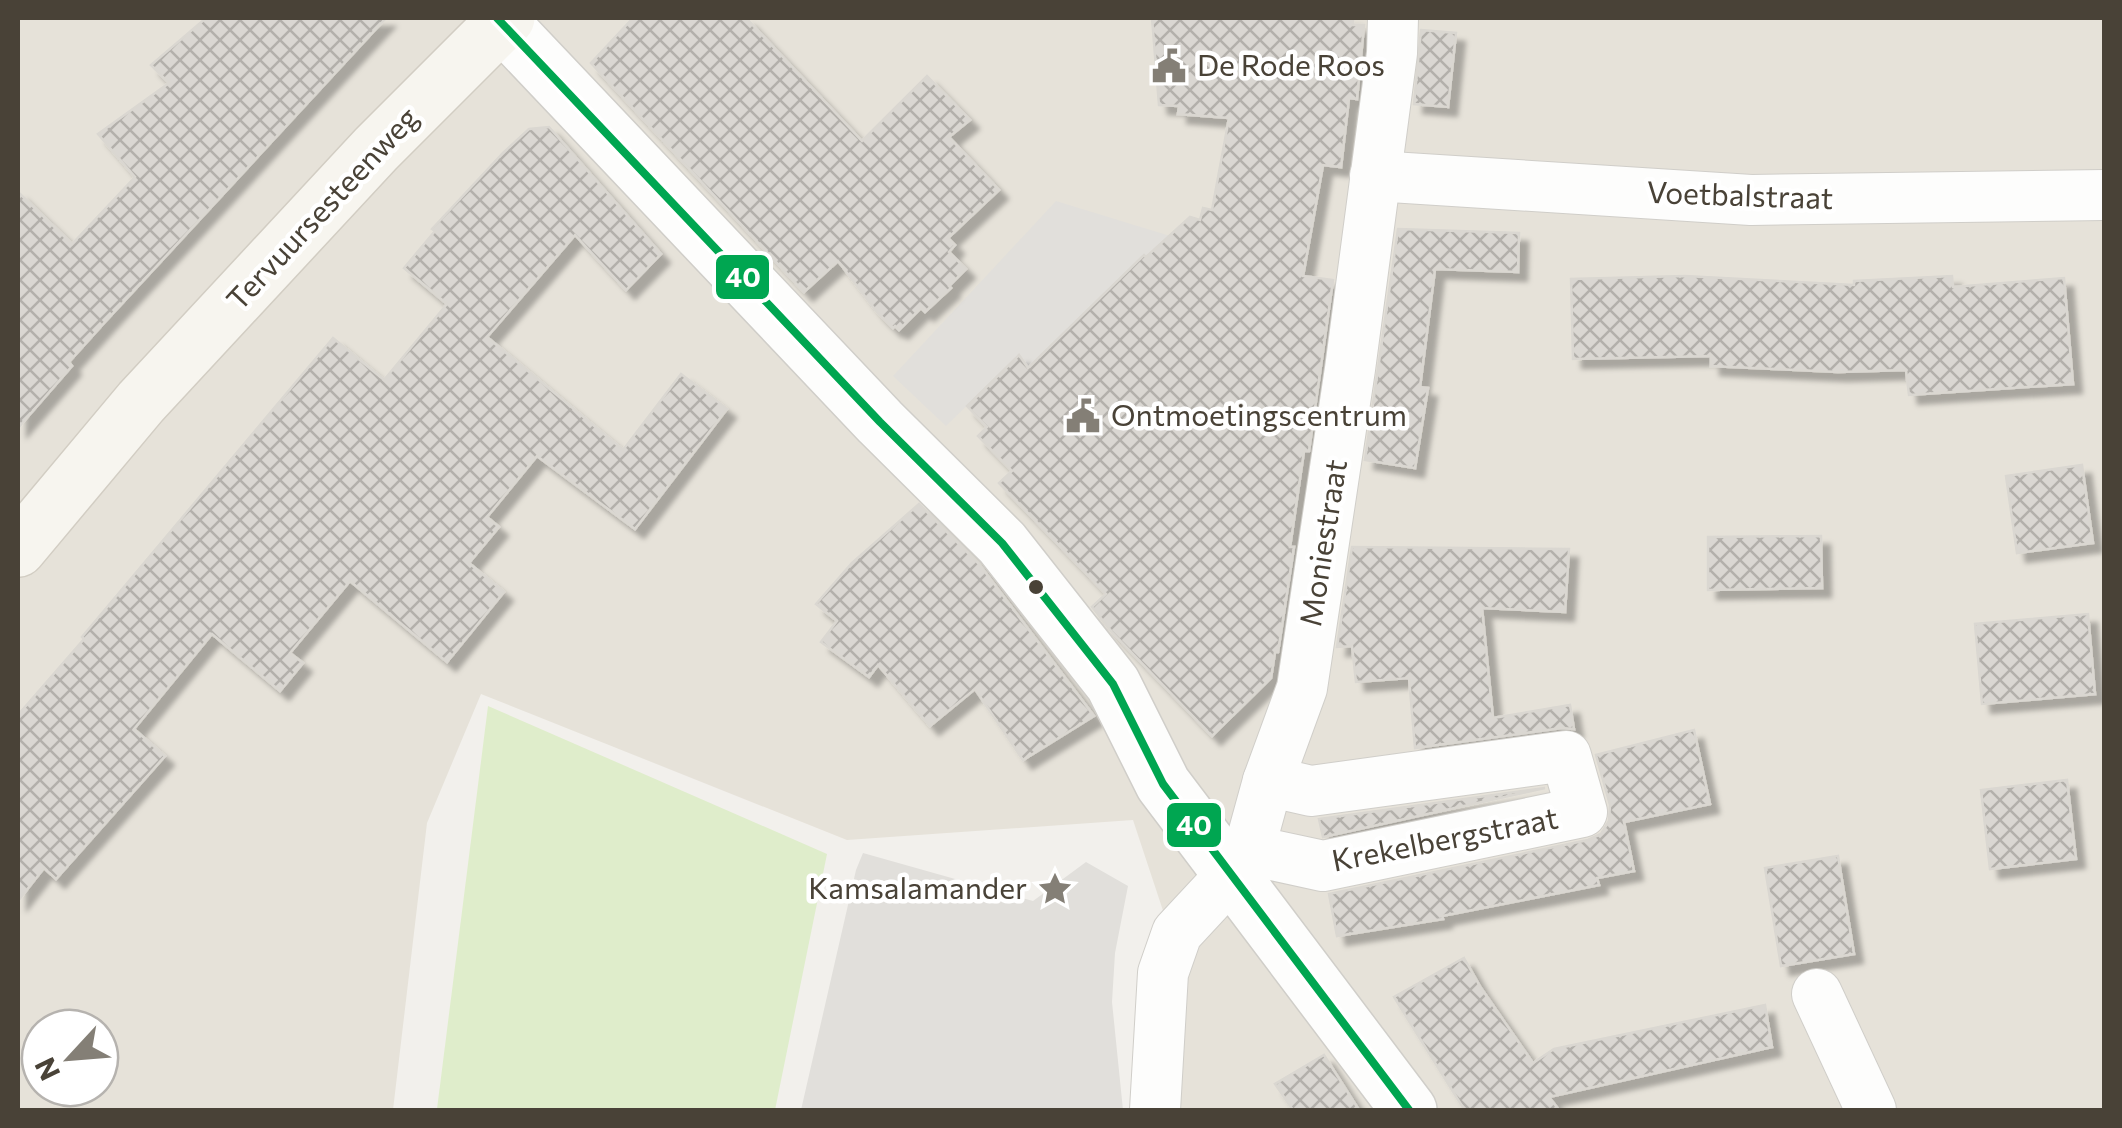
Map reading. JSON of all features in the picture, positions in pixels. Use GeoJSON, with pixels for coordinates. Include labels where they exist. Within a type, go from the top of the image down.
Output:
{"type":"FeatureCollection","features":[{"type":"Feature","properties":{"kind":"main road","name":"Tervuursesteenweg"},"geometry":{"type":"LineString","coordinates":[[18,549],[141,402],[492,19]]}},
{"type":"Feature","properties":{"kind":"street","name":"Moniestraat"},"geometry":{"type":"LineString","coordinates":[[1239,863],[1302,688],[1376,176],[1394,18]]}},
{"type":"Feature","properties":{"kind":"street"},"geometry":{"type":"LineString","coordinates":[[492,19],[880,422],[1002,543],[1113,684],[1163,784],[1239,863],[1409,1110]]}},
{"type":"Feature","properties":{"kind":"street","name":"Voetbalstraat"},"geometry":{"type":"LineString","coordinates":[[1376,176],[1751,200],[2104,195]]}},
{"type":"Feature","properties":{"kind":"street","name":"Krekelbergstraat"},"geometry":{"type":"LineString","coordinates":[[1239,863],[1323,866],[1582,812],[1566,756],[1311,791],[1268,781]]}},
{"type":"Feature","properties":{"kind":"street"},"geometry":{"type":"LineString","coordinates":[[1156,1110],[1163,973],[1177,933],[1239,863]]}},
{"type":"Feature","properties":{"kind":"street"},"geometry":{"type":"LineString","coordinates":[[1818,994],[1871,1110]]}},
{"type":"Feature","properties":{"kind":"shaded area"},"geometry":{"type":"Polygon","coordinates":[[[18,18],[2104,18],[2104,1110],[1177,1110],[1181,965],[1133,820],[847,840],[481,694],[427,823],[393,1110],[18,1110],[18,18]]]}},
{"type":"Feature","properties":{"kind":"shaded area"},"geometry":{"type":"Polygon","coordinates":[[[1056,201],[1170,236],[1143,256],[1028,368],[1018,356],[946,426],[893,376],[1056,201]]]}},
{"type":"Feature","properties":{"kind":"shaded area"},"geometry":{"type":"Polygon","coordinates":[[[863,853],[1033,901],[1086,862],[1128,886],[1115,953],[1112,1002],[1123,1110],[801,1110],[863,853]]]}},
{"type":"Feature","properties":{"kind":"green space"},"geometry":{"type":"Polygon","coordinates":[[[488,706],[827,854],[775,1110],[437,1109],[488,706]]]}},
{"type":"Feature","properties":{"kind":"building"},"geometry":{"type":"Polygon","coordinates":[[[206,18],[386,18],[69,362],[72,366],[18,428],[18,192],[72,244],[135,177],[98,134],[169,83],[151,65],[206,18]]]}},
{"type":"Feature","properties":{"kind":"building"},"geometry":{"type":"Polygon","coordinates":[[[633,18],[746,18],[862,141],[927,76],[970,120],[949,137],[999,190],[948,238],[955,245],[949,252],[966,269],[951,288],[925,312],[921,308],[899,330],[877,312],[838,261],[804,292],[591,63],[633,18]]]}},
{"type":"Feature","properties":{"kind":"building"},"geometry":{"type":"Polygon","coordinates":[[[1152,18],[1353,18],[1353,25],[1364,25],[1357,99],[1349,98],[1341,167],[1323,165],[1303,276],[1333,280],[1309,451],[1304,451],[1278,652],[1271,678],[1212,736],[1092,607],[1106,594],[999,483],[1012,471],[978,436],[987,427],[967,406],[1019,355],[1028,368],[1144,255],[1190,217],[1200,220],[1203,208],[1212,210],[1229,118],[1178,114],[1179,106],[1159,105],[1152,18]]]}},
{"type":"Feature","properties":{"kind":"building"},"geometry":{"type":"Polygon","coordinates":[[[1421,30],[1456,33],[1448,107],[1414,104],[1421,30]]]}},
{"type":"Feature","properties":{"kind":"building"},"geometry":{"type":"Polygon","coordinates":[[[549,127],[661,254],[626,290],[575,235],[487,337],[623,450],[681,374],[727,409],[635,529],[537,456],[487,517],[499,527],[469,563],[504,592],[447,662],[350,581],[290,653],[303,663],[280,691],[212,634],[134,729],[165,756],[56,879],[44,868],[18,901],[18,715],[333,338],[384,380],[447,304],[404,268],[435,231],[432,229],[503,153],[529,129],[549,127]]]}},
{"type":"Feature","properties":{"kind":"building"},"geometry":{"type":"Polygon","coordinates":[[[1398,229],[1519,233],[1518,272],[1435,269],[1420,387],[1428,388],[1415,468],[1365,460],[1398,229]]]}},
{"type":"Feature","properties":{"kind":"building"},"geometry":{"type":"Polygon","coordinates":[[[1685,276],[1854,285],[1854,281],[1952,276],[1953,287],[2064,278],[2073,384],[1909,395],[1906,370],[1838,372],[1711,366],[1711,356],[1573,359],[1571,279],[1685,276]]]}},
{"type":"Feature","properties":{"kind":"building"},"geometry":{"type":"Polygon","coordinates":[[[2082,465],[2093,543],[2017,553],[2006,476],[2082,465]]]}},
{"type":"Feature","properties":{"kind":"building"},"geometry":{"type":"Polygon","coordinates":[[[919,504],[979,564],[1094,716],[1023,760],[975,689],[930,726],[878,665],[869,677],[821,642],[837,621],[816,604],[852,563],[919,504]]]}},
{"type":"Feature","properties":{"kind":"building"},"geometry":{"type":"Polygon","coordinates":[[[1821,536],[1822,588],[1708,590],[1708,537],[1821,536]]]}},
{"type":"Feature","properties":{"kind":"building"},"geometry":{"type":"Polygon","coordinates":[[[1352,547],[1569,549],[1565,612],[1482,608],[1493,718],[1570,705],[1574,729],[1415,748],[1409,678],[1356,682],[1352,646],[1337,647],[1352,547]]]}},
{"type":"Feature","properties":{"kind":"building"},"geometry":{"type":"Polygon","coordinates":[[[2088,614],[2095,694],[1982,704],[1975,624],[2088,614]]]}},
{"type":"Feature","properties":{"kind":"building"},"geometry":{"type":"Polygon","coordinates":[[[1694,730],[1710,804],[1624,822],[1634,871],[1597,878],[1599,885],[1442,916],[1443,919],[1337,936],[1329,894],[1588,840],[1601,834],[1609,821],[1610,805],[1596,755],[1694,730]]]}},
{"type":"Feature","properties":{"kind":"building"},"geometry":{"type":"Polygon","coordinates":[[[2067,780],[2076,859],[1990,869],[1981,790],[2067,780]]]}},
{"type":"Feature","properties":{"kind":"building"},"geometry":{"type":"Polygon","coordinates":[[[1545,788],[1323,837],[1319,819],[1545,788]]]}},
{"type":"Feature","properties":{"kind":"building"},"geometry":{"type":"Polygon","coordinates":[[[1838,856],[1854,954],[1781,966],[1765,868],[1838,856]]]}},
{"type":"Feature","properties":{"kind":"building"},"geometry":{"type":"Polygon","coordinates":[[[1464,958],[1533,1063],[1554,1049],[1765,1005],[1772,1047],[1549,1097],[1559,1110],[1461,1110],[1464,1109],[1394,997],[1464,958]]]}},
{"type":"Feature","properties":{"kind":"building"},"geometry":{"type":"Polygon","coordinates":[[[1324,1055],[1359,1110],[1293,1110],[1275,1084],[1324,1055]]]}},
{"type":"Feature","properties":{"kind":"transit line","name":"40"},"geometry":{"type":"LineString","coordinates":[[497,18],[880,422],[1002,543],[1113,684],[1163,784],[1409,1110]]}},
{"type":"Feature","properties":{"kind":"place","name":"De Rode Roos"},"geometry":{"type":"Point","coordinates":[1169,66]}},
{"type":"Feature","properties":{"kind":"place","name":"Ontmoetingscentrum"},"geometry":{"type":"Point","coordinates":[1083,416]}},
{"type":"Feature","properties":{"kind":"place","name":"Kamsalamander"},"geometry":{"type":"Point","coordinates":[1055,889]}}]}
